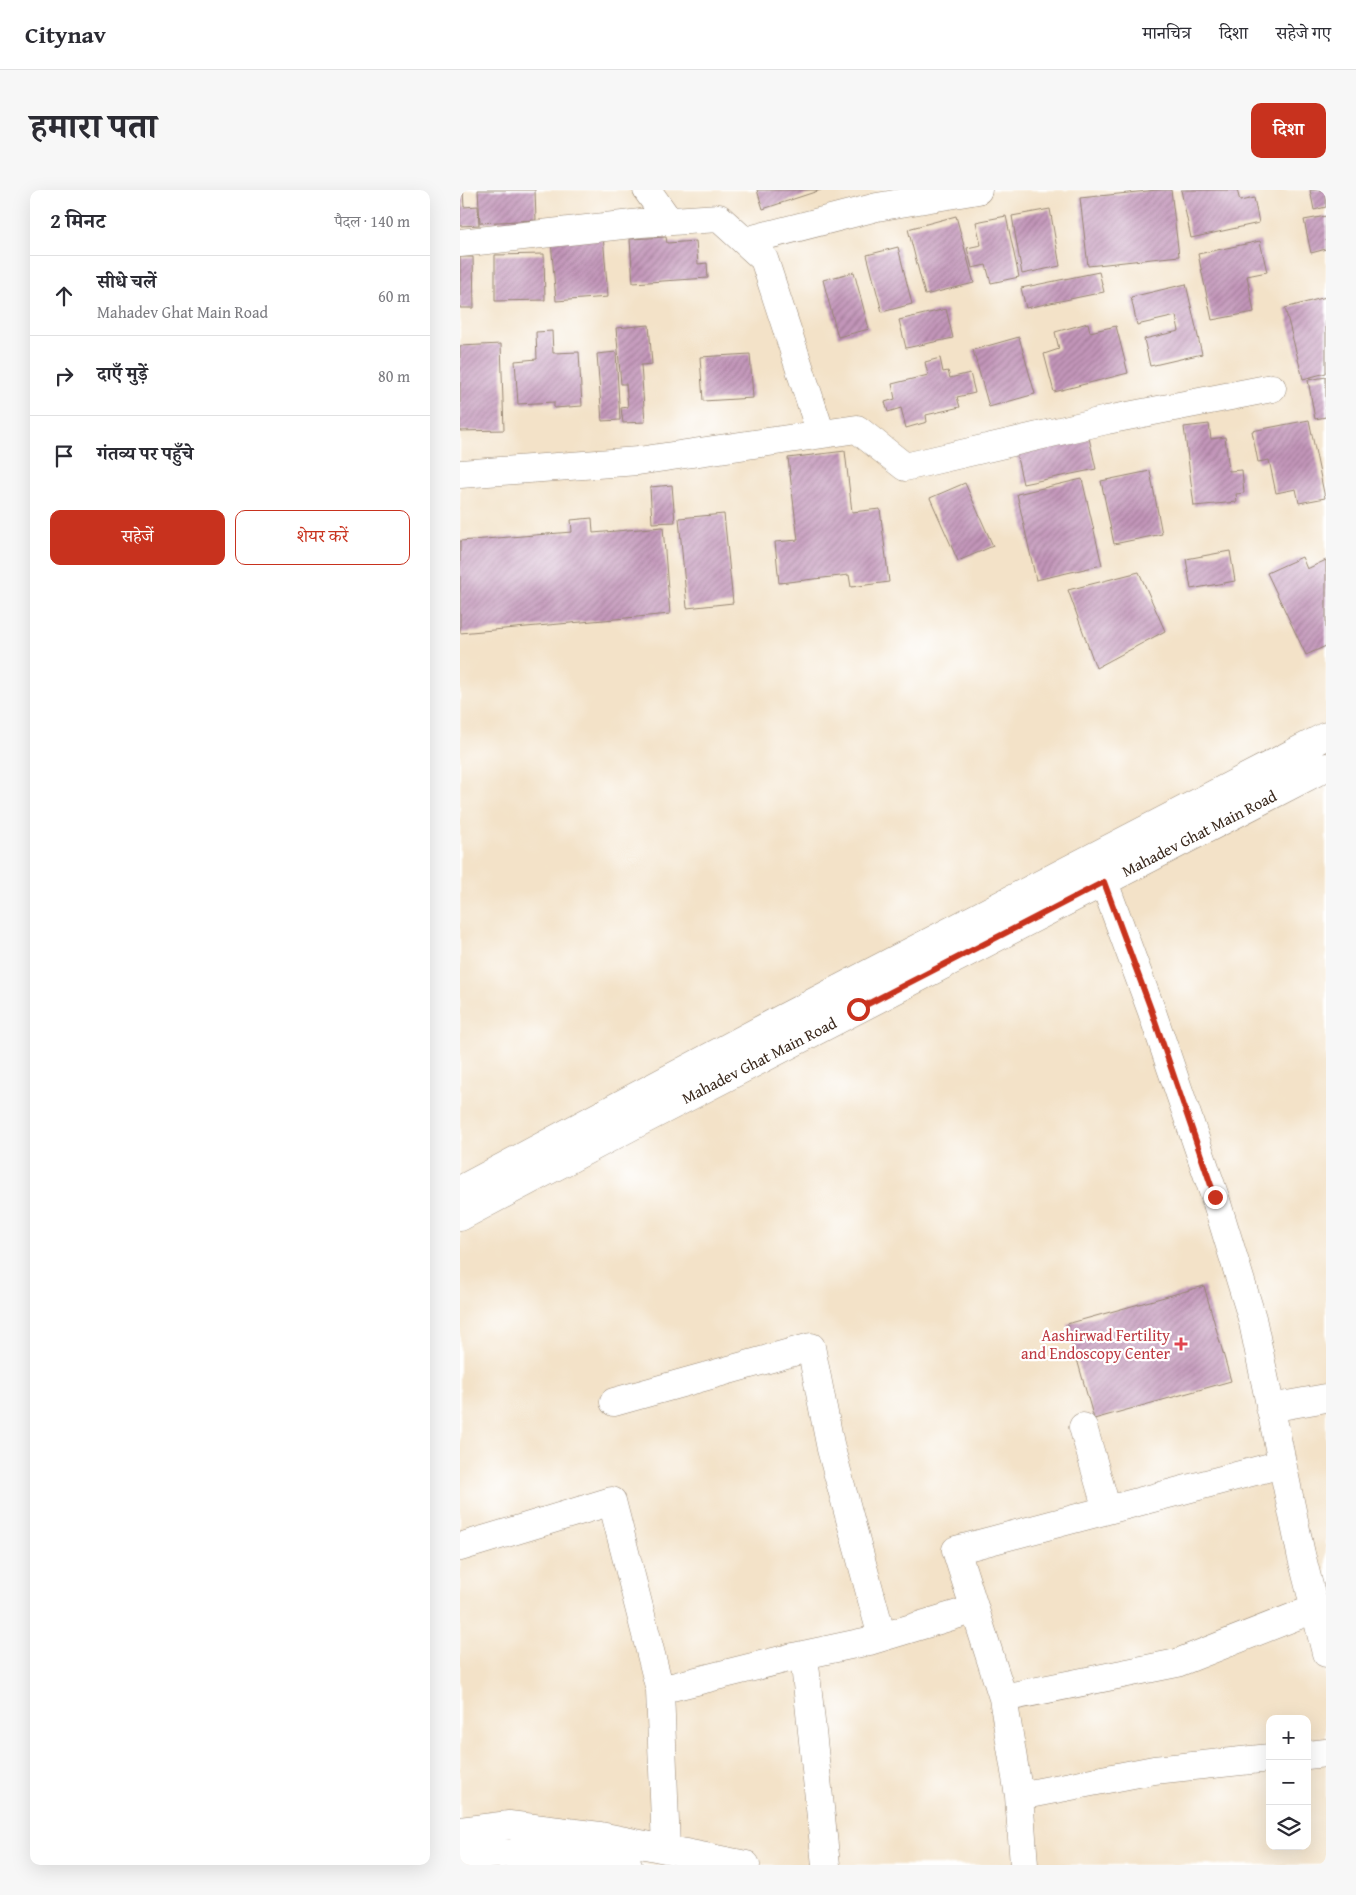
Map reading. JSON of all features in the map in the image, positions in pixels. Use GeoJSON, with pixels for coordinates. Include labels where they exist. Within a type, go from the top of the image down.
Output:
{"type":"FeatureCollection","features":[{"type":"Feature","properties":{"kind":"street"},"geometry":{"type":"LineString","coordinates":[[647,190],[669,221]]}},
{"type":"Feature","properties":{"kind":"street"},"geometry":{"type":"LineString","coordinates":[[745,241],[877,207],[978,190]]}},
{"type":"Feature","properties":{"kind":"street"},"geometry":{"type":"LineString","coordinates":[[460,243],[669,221],[719,218],[764,259],[821,434]]}},
{"type":"Feature","properties":{"kind":"street"},"geometry":{"type":"LineString","coordinates":[[460,474],[638,461],[857,429],[905,467],[1106,420],[1272,388]]}},
{"type":"Feature","properties":{"kind":"street"},"geometry":{"type":"LineString","coordinates":[[460,1190],[762,1029],[1098,871],[1326,736]]}},
{"type":"Feature","properties":{"kind":"street","name":"Mahadev Ghat Main Road"},"geometry":{"type":"LineString","coordinates":[[460,1217],[634,1125],[1098,871],[1326,767]]}},
{"type":"Feature","properties":{"kind":"street"},"geometry":{"type":"LineString","coordinates":[[1098,871],[1152,1012],[1215,1197],[1252,1318],[1301,1554],[1326,1653]]}},
{"type":"Feature","properties":{"kind":"street"},"geometry":{"type":"LineString","coordinates":[[614,1402],[811,1347],[832,1449],[882,1637]]}},
{"type":"Feature","properties":{"kind":"street"},"geometry":{"type":"LineString","coordinates":[[1270,1408],[1326,1398]]}},
{"type":"Feature","properties":{"kind":"street"},"geometry":{"type":"LineString","coordinates":[[1083,1427],[1108,1510]]}},
{"type":"Feature","properties":{"kind":"street"},"geometry":{"type":"LineString","coordinates":[[1024,1865],[1019,1796],[1003,1698],[956,1550],[1282,1464]]}},
{"type":"Feature","properties":{"kind":"street"},"geometry":{"type":"LineString","coordinates":[[460,1547],[612,1501],[660,1690],[666,1849]]}},
{"type":"Feature","properties":{"kind":"street"},"geometry":{"type":"LineString","coordinates":[[660,1690],[882,1637],[975,1609]]}},
{"type":"Feature","properties":{"kind":"street"},"geometry":{"type":"LineString","coordinates":[[1003,1698],[1178,1663],[1314,1609]]}},
{"type":"Feature","properties":{"kind":"street"},"geometry":{"type":"LineString","coordinates":[[804,1655],[826,1865]]}},
{"type":"Feature","properties":{"kind":"street"},"geometry":{"type":"LineString","coordinates":[[1311,1755],[1326,1753]]}},
{"type":"Feature","properties":{"kind":"street"},"geometry":{"type":"LineString","coordinates":[[1019,1796],[1154,1770],[1266,1758]]}},
{"type":"Feature","properties":{"kind":"street"},"geometry":{"type":"LineString","coordinates":[[460,1831],[509,1825],[600,1836],[746,1865]]}},
{"type":"Feature","properties":{"kind":"street"},"geometry":{"type":"LineString","coordinates":[[460,1857],[516,1853],[597,1859],[628,1865]]}},
{"type":"Feature","properties":{"kind":"building"},"geometry":{"type":"Polygon","coordinates":[[[460,190],[463,190],[464,207],[478,206],[479,225],[460,226],[460,190]]]}},
{"type":"Feature","properties":{"kind":"building"},"geometry":{"type":"Polygon","coordinates":[[[478,190],[535,190],[536,220],[480,223],[478,190]]]}},
{"type":"Feature","properties":{"kind":"building"},"geometry":{"type":"Polygon","coordinates":[[[757,190],[821,190],[763,209],[757,190]]]}},
{"type":"Feature","properties":{"kind":"building"},"geometry":{"type":"Polygon","coordinates":[[[1171,190],[1179,256],[1088,266],[1080,198],[1171,190]]]}},
{"type":"Feature","properties":{"kind":"building"},"geometry":{"type":"Polygon","coordinates":[[[1181,190],[1237,190],[1240,201],[1254,198],[1259,223],[1191,238],[1181,190]]]}},
{"type":"Feature","properties":{"kind":"building"},"geometry":{"type":"Polygon","coordinates":[[[1310,190],[1326,190],[1326,207],[1314,210],[1310,190]]]}},
{"type":"Feature","properties":{"kind":"building"},"geometry":{"type":"Polygon","coordinates":[[[1050,209],[1060,266],[1022,274],[1012,216],[1050,209]]]}},
{"type":"Feature","properties":{"kind":"building"},"geometry":{"type":"Polygon","coordinates":[[[956,216],[974,283],[925,295],[908,229],[956,216]]]}},
{"type":"Feature","properties":{"kind":"building"},"geometry":{"type":"Polygon","coordinates":[[[1006,216],[1019,277],[991,283],[986,265],[972,268],[967,248],[981,245],[976,222],[1006,216]]]}},
{"type":"Feature","properties":{"kind":"building"},"geometry":{"type":"Polygon","coordinates":[[[1326,216],[1326,249],[1311,253],[1304,220],[1326,216]]]}},
{"type":"Feature","properties":{"kind":"building"},"geometry":{"type":"Polygon","coordinates":[[[603,235],[608,297],[556,301],[551,240],[603,235]]]}},
{"type":"Feature","properties":{"kind":"building"},"geometry":{"type":"Polygon","coordinates":[[[666,237],[667,243],[696,241],[698,264],[707,263],[708,278],[633,283],[630,239],[666,237]]]}},
{"type":"Feature","properties":{"kind":"building"},"geometry":{"type":"Polygon","coordinates":[[[1260,241],[1267,272],[1247,276],[1254,312],[1212,320],[1198,254],[1260,241]]]}},
{"type":"Feature","properties":{"kind":"building"},"geometry":{"type":"Polygon","coordinates":[[[898,247],[912,304],[882,312],[867,255],[898,247]]]}},
{"type":"Feature","properties":{"kind":"building"},"geometry":{"type":"Polygon","coordinates":[[[544,254],[545,300],[495,301],[495,255],[544,254]]]}},
{"type":"Feature","properties":{"kind":"building"},"geometry":{"type":"Polygon","coordinates":[[[460,257],[473,257],[474,308],[460,308],[460,257]]]}},
{"type":"Feature","properties":{"kind":"building"},"geometry":{"type":"Polygon","coordinates":[[[854,272],[869,329],[838,337],[823,280],[854,272]]]}},
{"type":"Feature","properties":{"kind":"building"},"geometry":{"type":"Polygon","coordinates":[[[1099,272],[1104,292],[1026,308],[1021,288],[1099,272]]]}},
{"type":"Feature","properties":{"kind":"building"},"geometry":{"type":"Polygon","coordinates":[[[1186,284],[1202,354],[1150,366],[1144,339],[1179,331],[1176,316],[1137,325],[1131,297],[1186,284]]]}},
{"type":"Feature","properties":{"kind":"building"},"geometry":{"type":"Polygon","coordinates":[[[1326,297],[1326,373],[1303,379],[1285,308],[1326,297]]]}},
{"type":"Feature","properties":{"kind":"building"},"geometry":{"type":"Polygon","coordinates":[[[946,309],[953,338],[906,348],[899,320],[946,309]]]}},
{"type":"Feature","properties":{"kind":"building"},"geometry":{"type":"Polygon","coordinates":[[[1088,323],[1090,332],[1116,326],[1128,373],[1054,392],[1044,354],[1059,349],[1055,332],[1088,323]]]}},
{"type":"Feature","properties":{"kind":"building"},"geometry":{"type":"Polygon","coordinates":[[[649,325],[652,364],[641,365],[645,422],[623,423],[621,408],[628,407],[626,384],[621,384],[616,328],[649,325]]]}},
{"type":"Feature","properties":{"kind":"building"},"geometry":{"type":"Polygon","coordinates":[[[552,331],[553,353],[579,352],[582,406],[554,408],[554,402],[518,404],[515,361],[537,359],[536,332],[552,331]]]}},
{"type":"Feature","properties":{"kind":"building"},"geometry":{"type":"Polygon","coordinates":[[[1019,337],[1035,394],[989,407],[973,350],[1019,337]]]}},
{"type":"Feature","properties":{"kind":"building"},"geometry":{"type":"Polygon","coordinates":[[[501,344],[504,430],[460,431],[460,346],[501,344]]]}},
{"type":"Feature","properties":{"kind":"building"},"geometry":{"type":"Polygon","coordinates":[[[616,352],[620,420],[602,421],[597,354],[616,352]]]}},
{"type":"Feature","properties":{"kind":"building"},"geometry":{"type":"Polygon","coordinates":[[[750,354],[753,398],[703,401],[700,357],[750,354]]]}},
{"type":"Feature","properties":{"kind":"building"},"geometry":{"type":"Polygon","coordinates":[[[940,358],[943,372],[948,371],[950,378],[970,373],[975,393],[957,397],[960,407],[926,415],[927,422],[906,428],[901,408],[888,412],[885,402],[895,399],[892,384],[928,375],[925,362],[940,358]]]}},
{"type":"Feature","properties":{"kind":"building"},"geometry":{"type":"Polygon","coordinates":[[[1326,377],[1326,417],[1315,419],[1308,380],[1326,377]]]}},
{"type":"Feature","properties":{"kind":"building"},"geometry":{"type":"Polygon","coordinates":[[[1309,420],[1325,498],[1299,503],[1296,489],[1276,493],[1269,460],[1258,462],[1252,431],[1309,420]]]}},
{"type":"Feature","properties":{"kind":"building"},"geometry":{"type":"Polygon","coordinates":[[[1209,424],[1211,439],[1225,437],[1229,471],[1242,470],[1244,493],[1236,494],[1237,502],[1194,506],[1184,427],[1209,424]]]}},
{"type":"Feature","properties":{"kind":"building"},"geometry":{"type":"Polygon","coordinates":[[[1089,438],[1096,469],[1023,484],[1016,453],[1089,438]]]}},
{"type":"Feature","properties":{"kind":"building"},"geometry":{"type":"Polygon","coordinates":[[[845,451],[852,512],[880,509],[889,582],[851,587],[849,575],[779,583],[775,542],[798,540],[788,458],[845,451]]]}},
{"type":"Feature","properties":{"kind":"building"},"geometry":{"type":"Polygon","coordinates":[[[1150,471],[1162,534],[1114,544],[1101,481],[1150,471]]]}},
{"type":"Feature","properties":{"kind":"building"},"geometry":{"type":"Polygon","coordinates":[[[1082,479],[1102,565],[1036,580],[1017,494],[1082,479]]]}},
{"type":"Feature","properties":{"kind":"building"},"geometry":{"type":"Polygon","coordinates":[[[965,483],[993,546],[958,561],[930,498],[965,483]]]}},
{"type":"Feature","properties":{"kind":"building"},"geometry":{"type":"Polygon","coordinates":[[[672,485],[675,522],[652,523],[650,487],[672,485]]]}},
{"type":"Feature","properties":{"kind":"building"},"geometry":{"type":"Polygon","coordinates":[[[724,514],[733,603],[687,608],[679,518],[724,514]]]}},
{"type":"Feature","properties":{"kind":"building"},"geometry":{"type":"Polygon","coordinates":[[[592,518],[593,533],[663,527],[670,614],[460,633],[460,541],[572,532],[571,520],[592,518]]]}},
{"type":"Feature","properties":{"kind":"building"},"geometry":{"type":"Polygon","coordinates":[[[1230,551],[1235,581],[1191,589],[1186,559],[1230,551]]]}},
{"type":"Feature","properties":{"kind":"building"},"geometry":{"type":"Polygon","coordinates":[[[1302,557],[1307,569],[1326,560],[1326,646],[1306,655],[1267,573],[1302,557]]]}},
{"type":"Feature","properties":{"kind":"building"},"geometry":{"type":"Polygon","coordinates":[[[1139,572],[1165,631],[1096,668],[1068,590],[1139,572]]]}},
{"type":"Feature","properties":{"kind":"building"},"geometry":{"type":"Polygon","coordinates":[[[1204,1286],[1231,1381],[1094,1419],[1067,1324],[1204,1286]]]}},
{"type":"Feature","properties":{"kind":"place","name":"Aashirwad Fertility and Endoscopy Center"},"geometry":{"type":"Point","coordinates":[1181,1344]}},
{"type":"Feature","properties":{"kind":"route"},"geometry":{"type":"LineString","coordinates":[[858,1009],[1104,882],[1152,1012],[1215,1197]]}}]}
